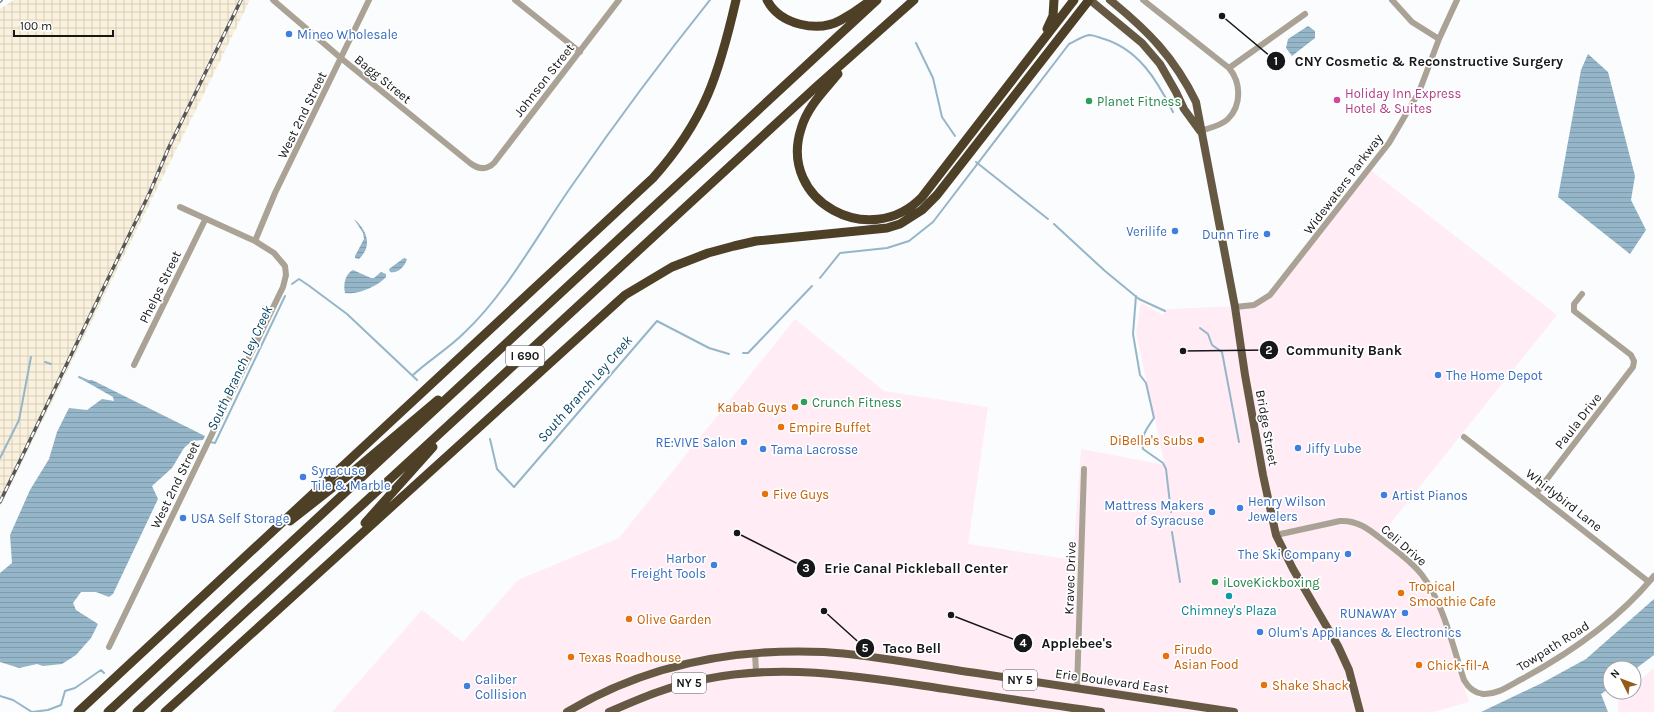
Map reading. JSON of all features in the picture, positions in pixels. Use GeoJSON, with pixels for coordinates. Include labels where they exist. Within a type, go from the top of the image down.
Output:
{"type":"FeatureCollection","features":[{"type":"Feature","properties":{"kind":"highway"},"geometry":{"type":"LineString","coordinates":[[78,712],[636,194],[667,163],[696,123],[711,89],[725,50],[736,0]]}},
{"type":"Feature","properties":{"kind":"highway"},"geometry":{"type":"LineString","coordinates":[[767,0],[775,10],[788,20],[809,26],[827,25],[841,21],[872,0]]}},
{"type":"Feature","properties":{"kind":"highway","name":"I 690"},"geometry":{"type":"LineString","coordinates":[[108,712],[877,0]]}},
{"type":"Feature","properties":{"kind":"highway","name":"I 690"},"geometry":{"type":"LineString","coordinates":[[137,712],[914,0]]}},
{"type":"Feature","properties":{"kind":"highway"},"geometry":{"type":"LineString","coordinates":[[1040,45],[1053,16],[1054,0]]}},
{"type":"Feature","properties":{"kind":"highway"},"geometry":{"type":"LineString","coordinates":[[856,53],[808,112],[798,140],[798,158],[804,179],[812,192],[822,203],[843,216],[856,220],[875,220],[888,218],[906,211],[922,197],[1074,0]]}},
{"type":"Feature","properties":{"kind":"highway"},"geometry":{"type":"LineString","coordinates":[[167,712],[605,311],[655,276],[691,259],[734,246],[769,240],[886,228],[911,219],[937,195],[1089,0]]}},
{"type":"Feature","properties":{"kind":"highway"},"geometry":{"type":"LineString","coordinates":[[240,560],[355,470],[520,330]]}},
{"type":"Feature","properties":{"kind":"highway"},"geometry":{"type":"LineString","coordinates":[[313,577],[363,525],[461,415]]}},
{"type":"Feature","properties":{"kind":"highway"},"geometry":{"type":"LineString","coordinates":[[74,712],[90,701]]}},
{"type":"Feature","properties":{"kind":"main road","name":"Bridge Street"},"geometry":{"type":"LineString","coordinates":[[1089,0],[1142,43],[1160,64],[1184,109],[1200,132]]}},
{"type":"Feature","properties":{"kind":"main road","name":"Bridge Street"},"geometry":{"type":"LineString","coordinates":[[1110,0],[1135,20],[1156,40],[1184,78],[1196,102],[1200,132],[1216,202],[1235,307],[1245,375],[1276,535],[1293,569],[1338,646],[1349,670],[1360,712]]}},
{"type":"Feature","properties":{"kind":"main road","name":"Erie Boulevard East"},"geometry":{"type":"LineString","coordinates":[[567,712],[616,687],[673,667],[716,657],[755,653],[825,652],[1234,712]]}},
{"type":"Feature","properties":{"kind":"main road","name":"NY 5"},"geometry":{"type":"LineString","coordinates":[[609,712],[666,688],[706,679],[756,672],[822,673],[855,676],[1101,712]]}},
{"type":"Feature","properties":{"kind":"street","name":"Bagg Street"},"geometry":{"type":"LineString","coordinates":[[273,0],[342,59],[470,163],[476,167],[482,168]]}},
{"type":"Feature","properties":{"kind":"street","name":"West 2nd Street"},"geometry":{"type":"LineString","coordinates":[[109,647],[282,287],[286,275],[285,266],[274,253],[255,241],[275,193],[342,59],[369,0]]}},
{"type":"Feature","properties":{"kind":"street"},"geometry":{"type":"LineString","coordinates":[[515,0],[580,52]]}},
{"type":"Feature","properties":{"kind":"street","name":"Johnson Street"},"geometry":{"type":"LineString","coordinates":[[482,168],[490,167],[494,163],[619,0]]}},
{"type":"Feature","properties":{"kind":"street"},"geometry":{"type":"LineString","coordinates":[[1142,0],[1229,68],[1234,74],[1238,92],[1238,102],[1229,119],[1222,124],[1200,132]]}},
{"type":"Feature","properties":{"kind":"street"},"geometry":{"type":"LineString","coordinates":[[1392,0],[1412,22],[1439,39]]}},
{"type":"Feature","properties":{"kind":"street","name":"Widewaters Parkway"},"geometry":{"type":"LineString","coordinates":[[1235,307],[1254,306],[1270,295],[1389,143],[1419,92],[1439,39],[1457,0]]}},
{"type":"Feature","properties":{"kind":"street"},"geometry":{"type":"LineString","coordinates":[[1229,68],[1305,14]]}},
{"type":"Feature","properties":{"kind":"street"},"geometry":{"type":"LineString","coordinates":[[180,207],[255,241]]}},
{"type":"Feature","properties":{"kind":"street","name":"Phelps Street"},"geometry":{"type":"LineString","coordinates":[[134,365],[206,220]]}},
{"type":"Feature","properties":{"kind":"street","name":"Paula Drive"},"geometry":{"type":"LineString","coordinates":[[1537,492],[1633,367],[1634,361],[1631,354],[1574,310],[1574,304],[1582,294]]}},
{"type":"Feature","properties":{"kind":"street","name":"Whirlybird Lane"},"geometry":{"type":"LineString","coordinates":[[1464,437],[1537,492],[1649,582]]}},
{"type":"Feature","properties":{"kind":"street","name":"Kravec Drive"},"geometry":{"type":"LineString","coordinates":[[1077,688],[1084,469]]}},
{"type":"Feature","properties":{"kind":"street","name":"Celi Drive"},"geometry":{"type":"LineString","coordinates":[[1276,535],[1348,520],[1359,523],[1371,531],[1415,567],[1423,576],[1439,607],[1464,680],[1471,689]]}},
{"type":"Feature","properties":{"kind":"street","name":"Towpath Road"},"geometry":{"type":"LineString","coordinates":[[1471,689],[1482,694],[1492,693],[1560,658],[1601,628],[1654,576]]}},
{"type":"Feature","properties":{"kind":"street"},"geometry":{"type":"LineString","coordinates":[[755,653],[756,672]]}},
{"type":"Feature","properties":{"kind":"shaded area"},"geometry":{"type":"Polygon","coordinates":[[[14,0],[250,0],[0,507],[0,9],[14,0]]]}},
{"type":"Feature","properties":{"kind":"shaded area"},"geometry":{"type":"Polygon","coordinates":[[[1369,169],[1557,315],[1378,539],[1411,567],[1420,578],[1438,610],[1469,702],[1433,712],[332,712],[422,610],[463,642],[518,580],[619,538],[795,319],[884,391],[988,407],[968,544],[1073,560],[1081,449],[1165,465],[1136,333],[1141,303],[1163,315],[1167,309],[1242,306],[1265,300],[1369,169]]]}},
{"type":"Feature","properties":{"kind":"shaded area"},"geometry":{"type":"Polygon","coordinates":[[[1654,668],[1654,712],[1618,712],[1619,700],[1642,700],[1642,679],[1654,668]]]}},
{"type":"Feature","properties":{"kind":"water"},"geometry":{"type":"Polygon","coordinates":[[[1308,26],[1315,31],[1315,38],[1292,56],[1286,48],[1288,39],[1308,26]]]}},
{"type":"Feature","properties":{"kind":"water"},"geometry":{"type":"Polygon","coordinates":[[[1588,54],[1608,72],[1635,176],[1631,200],[1646,230],[1630,254],[1558,197],[1581,70],[1588,54]]]}},
{"type":"Feature","properties":{"kind":"water"},"geometry":{"type":"Polygon","coordinates":[[[354,219],[359,223],[367,238],[366,249],[359,259],[355,258],[355,256],[364,239],[363,233],[354,219]]]}},
{"type":"Feature","properties":{"kind":"water"},"geometry":{"type":"Polygon","coordinates":[[[404,258],[407,259],[403,267],[398,271],[390,272],[389,269],[404,258]]]}},
{"type":"Feature","properties":{"kind":"water"},"geometry":{"type":"Polygon","coordinates":[[[353,270],[371,278],[374,278],[381,272],[386,274],[386,277],[378,284],[362,291],[356,293],[345,293],[345,280],[348,274],[353,270]]]}},
{"type":"Feature","properties":{"kind":"water"},"geometry":{"type":"Polygon","coordinates":[[[83,380],[92,380],[205,436],[203,440],[192,441],[184,448],[172,468],[152,486],[158,499],[113,594],[109,597],[96,592],[81,592],[73,603],[76,610],[98,624],[91,638],[76,655],[62,664],[43,666],[37,664],[19,668],[0,662],[0,573],[12,563],[10,535],[30,490],[49,459],[57,432],[69,408],[87,410],[102,399],[114,401],[113,397],[83,380]]]}},
{"type":"Feature","properties":{"kind":"water"},"geometry":{"type":"Polygon","coordinates":[[[1654,599],[1654,655],[1642,664],[1642,660],[1602,660],[1601,694],[1602,700],[1608,712],[1481,712],[1542,683],[1586,659],[1654,599]]]}},
{"type":"Feature","properties":{"kind":"waterway"},"geometry":{"type":"LineString","coordinates":[[413,375],[458,339],[480,317],[494,300],[522,262],[560,203],[606,138],[657,68],[710,0]]}},
{"type":"Feature","properties":{"kind":"waterway"},"geometry":{"type":"LineString","coordinates":[[820,278],[840,253],[887,248],[909,241],[933,222],[1069,44],[1082,37],[1089,35],[1098,37],[1126,49],[1136,57],[1153,77],[1173,112]]}},
{"type":"Feature","properties":{"kind":"waterway"},"geometry":{"type":"LineString","coordinates":[[916,43],[933,78],[942,117],[955,136]]}},
{"type":"Feature","properties":{"kind":"waterway"},"geometry":{"type":"LineString","coordinates":[[976,162],[1048,219]]}},
{"type":"Feature","properties":{"kind":"waterway"},"geometry":{"type":"LineString","coordinates":[[1054,224],[1105,271],[1139,299],[1165,311]]}},
{"type":"Feature","properties":{"kind":"waterway","name":"South Branch Ley Creek"},"geometry":{"type":"LineString","coordinates":[[292,284],[299,279],[347,314],[417,380]]}},
{"type":"Feature","properties":{"kind":"waterway"},"geometry":{"type":"LineString","coordinates":[[743,353],[748,353],[812,286]]}},
{"type":"Feature","properties":{"kind":"waterway","name":"South Branch Ley Creek"},"geometry":{"type":"LineString","coordinates":[[210,442],[215,443],[285,296]]}},
{"type":"Feature","properties":{"kind":"waterway"},"geometry":{"type":"LineString","coordinates":[[1136,296],[1133,334],[1140,375],[1146,383],[1154,418],[1143,437],[1142,445],[1143,449],[1163,463],[1166,469],[1171,512]]}},
{"type":"Feature","properties":{"kind":"waterway","name":"South Branch Ley Creek"},"geometry":{"type":"LineString","coordinates":[[490,439],[497,469],[514,487],[657,321],[709,348],[729,354]]}},
{"type":"Feature","properties":{"kind":"waterway"},"geometry":{"type":"LineString","coordinates":[[1200,328],[1208,334],[1212,345],[1222,352],[1239,442]]}},
{"type":"Feature","properties":{"kind":"waterway","name":"South Branch Ley Creek"},"geometry":{"type":"LineString","coordinates":[[0,458],[19,420],[31,357]]}},
{"type":"Feature","properties":{"kind":"waterway","name":"South Branch Ley Creek"},"geometry":{"type":"LineString","coordinates":[[45,362],[51,364]]}},
{"type":"Feature","properties":{"kind":"waterway","name":"South Branch Ley Creek"},"geometry":{"type":"LineString","coordinates":[[79,377],[88,381]]}},
{"type":"Feature","properties":{"kind":"waterway"},"geometry":{"type":"LineString","coordinates":[[1172,532],[1180,582]]}},
{"type":"Feature","properties":{"kind":"waterway"},"geometry":{"type":"LineString","coordinates":[[0,696],[13,700],[32,712],[48,710],[61,705],[65,691],[75,688],[101,670],[104,673]]}},
{"type":"Feature","properties":{"kind":"railway"},"geometry":{"type":"LineString","coordinates":[[0,502],[150,192],[169,147],[241,0]]}},
{"type":"Feature","properties":{"kind":"place","name":"CNY Cosmetic & Reconstructive Surgery"},"geometry":{"type":"Point","coordinates":[1222,16]}},
{"type":"Feature","properties":{"kind":"place","name":"Mineo Wholesale"},"geometry":{"type":"Point","coordinates":[289,34]}},
{"type":"Feature","properties":{"kind":"place","name":"Holiday Inn Express Hotel & Suites"},"geometry":{"type":"Point","coordinates":[1337,100]}},
{"type":"Feature","properties":{"kind":"place","name":"Planet Fitness"},"geometry":{"type":"Point","coordinates":[1089,101]}},
{"type":"Feature","properties":{"kind":"place","name":"Verilife"},"geometry":{"type":"Point","coordinates":[1175,231]}},
{"type":"Feature","properties":{"kind":"place","name":"Dunn Tire"},"geometry":{"type":"Point","coordinates":[1267,234]}},
{"type":"Feature","properties":{"kind":"place","name":"Community Bank"},"geometry":{"type":"Point","coordinates":[1183,351]}},
{"type":"Feature","properties":{"kind":"place","name":"The Home Depot"},"geometry":{"type":"Point","coordinates":[1438,375]}},
{"type":"Feature","properties":{"kind":"place","name":"Crunch Fitness"},"geometry":{"type":"Point","coordinates":[804,402]}},
{"type":"Feature","properties":{"kind":"place","name":"Kabab Guys"},"geometry":{"type":"Point","coordinates":[795,407]}},
{"type":"Feature","properties":{"kind":"place","name":"Empire Buffet"},"geometry":{"type":"Point","coordinates":[781,427]}},
{"type":"Feature","properties":{"kind":"place","name":"DiBella's Subs"},"geometry":{"type":"Point","coordinates":[1201,440]}},
{"type":"Feature","properties":{"kind":"place","name":"RE:VIVE Salon"},"geometry":{"type":"Point","coordinates":[744,442]}},
{"type":"Feature","properties":{"kind":"place","name":"Jiffy Lube"},"geometry":{"type":"Point","coordinates":[1298,448]}},
{"type":"Feature","properties":{"kind":"place","name":"Tama Lacrosse"},"geometry":{"type":"Point","coordinates":[763,449]}},
{"type":"Feature","properties":{"kind":"place","name":"Syracuse Tile & Marble"},"geometry":{"type":"Point","coordinates":[303,477]}},
{"type":"Feature","properties":{"kind":"place","name":"Five Guys"},"geometry":{"type":"Point","coordinates":[765,494]}},
{"type":"Feature","properties":{"kind":"place","name":"Artist Pianos"},"geometry":{"type":"Point","coordinates":[1384,495]}},
{"type":"Feature","properties":{"kind":"place","name":"Henry Wilson Jewelers"},"geometry":{"type":"Point","coordinates":[1240,508]}},
{"type":"Feature","properties":{"kind":"place","name":"Mattress Makers of Syracuse"},"geometry":{"type":"Point","coordinates":[1212,512]}},
{"type":"Feature","properties":{"kind":"place","name":"USA Self Storage"},"geometry":{"type":"Point","coordinates":[183,518]}},
{"type":"Feature","properties":{"kind":"place","name":"Erie Canal Pickleball Center"},"geometry":{"type":"Point","coordinates":[737,533]}},
{"type":"Feature","properties":{"kind":"place","name":"The Ski Company"},"geometry":{"type":"Point","coordinates":[1348,554]}},
{"type":"Feature","properties":{"kind":"place","name":"Harbor Freight Tools"},"geometry":{"type":"Point","coordinates":[714,565]}},
{"type":"Feature","properties":{"kind":"place","name":"iLoveKickboxing"},"geometry":{"type":"Point","coordinates":[1215,582]}},
{"type":"Feature","properties":{"kind":"place","name":"Tropical Smoothie Cafe"},"geometry":{"type":"Point","coordinates":[1401,593]}},
{"type":"Feature","properties":{"kind":"place","name":"Chimney's Plaza"},"geometry":{"type":"Point","coordinates":[1229,596]}},
{"type":"Feature","properties":{"kind":"place","name":"Taco Bell"},"geometry":{"type":"Point","coordinates":[824,611]}},
{"type":"Feature","properties":{"kind":"place","name":"RUNᴀWAY"},"geometry":{"type":"Point","coordinates":[1405,613]}},
{"type":"Feature","properties":{"kind":"place","name":"Applebee's"},"geometry":{"type":"Point","coordinates":[951,615]}},
{"type":"Feature","properties":{"kind":"place","name":"Olive Garden"},"geometry":{"type":"Point","coordinates":[629,619]}},
{"type":"Feature","properties":{"kind":"place","name":"Olum's Appliances & Electronics"},"geometry":{"type":"Point","coordinates":[1260,632]}},
{"type":"Feature","properties":{"kind":"place","name":"Firudo Asian Food"},"geometry":{"type":"Point","coordinates":[1166,656]}},
{"type":"Feature","properties":{"kind":"place","name":"Texas Roadhouse"},"geometry":{"type":"Point","coordinates":[571,657]}},
{"type":"Feature","properties":{"kind":"place","name":"Chick-fil-A"},"geometry":{"type":"Point","coordinates":[1419,665]}},
{"type":"Feature","properties":{"kind":"place","name":"Shake Shack"},"geometry":{"type":"Point","coordinates":[1264,685]}},
{"type":"Feature","properties":{"kind":"place","name":"Caliber Collision"},"geometry":{"type":"Point","coordinates":[467,686]}}]}
